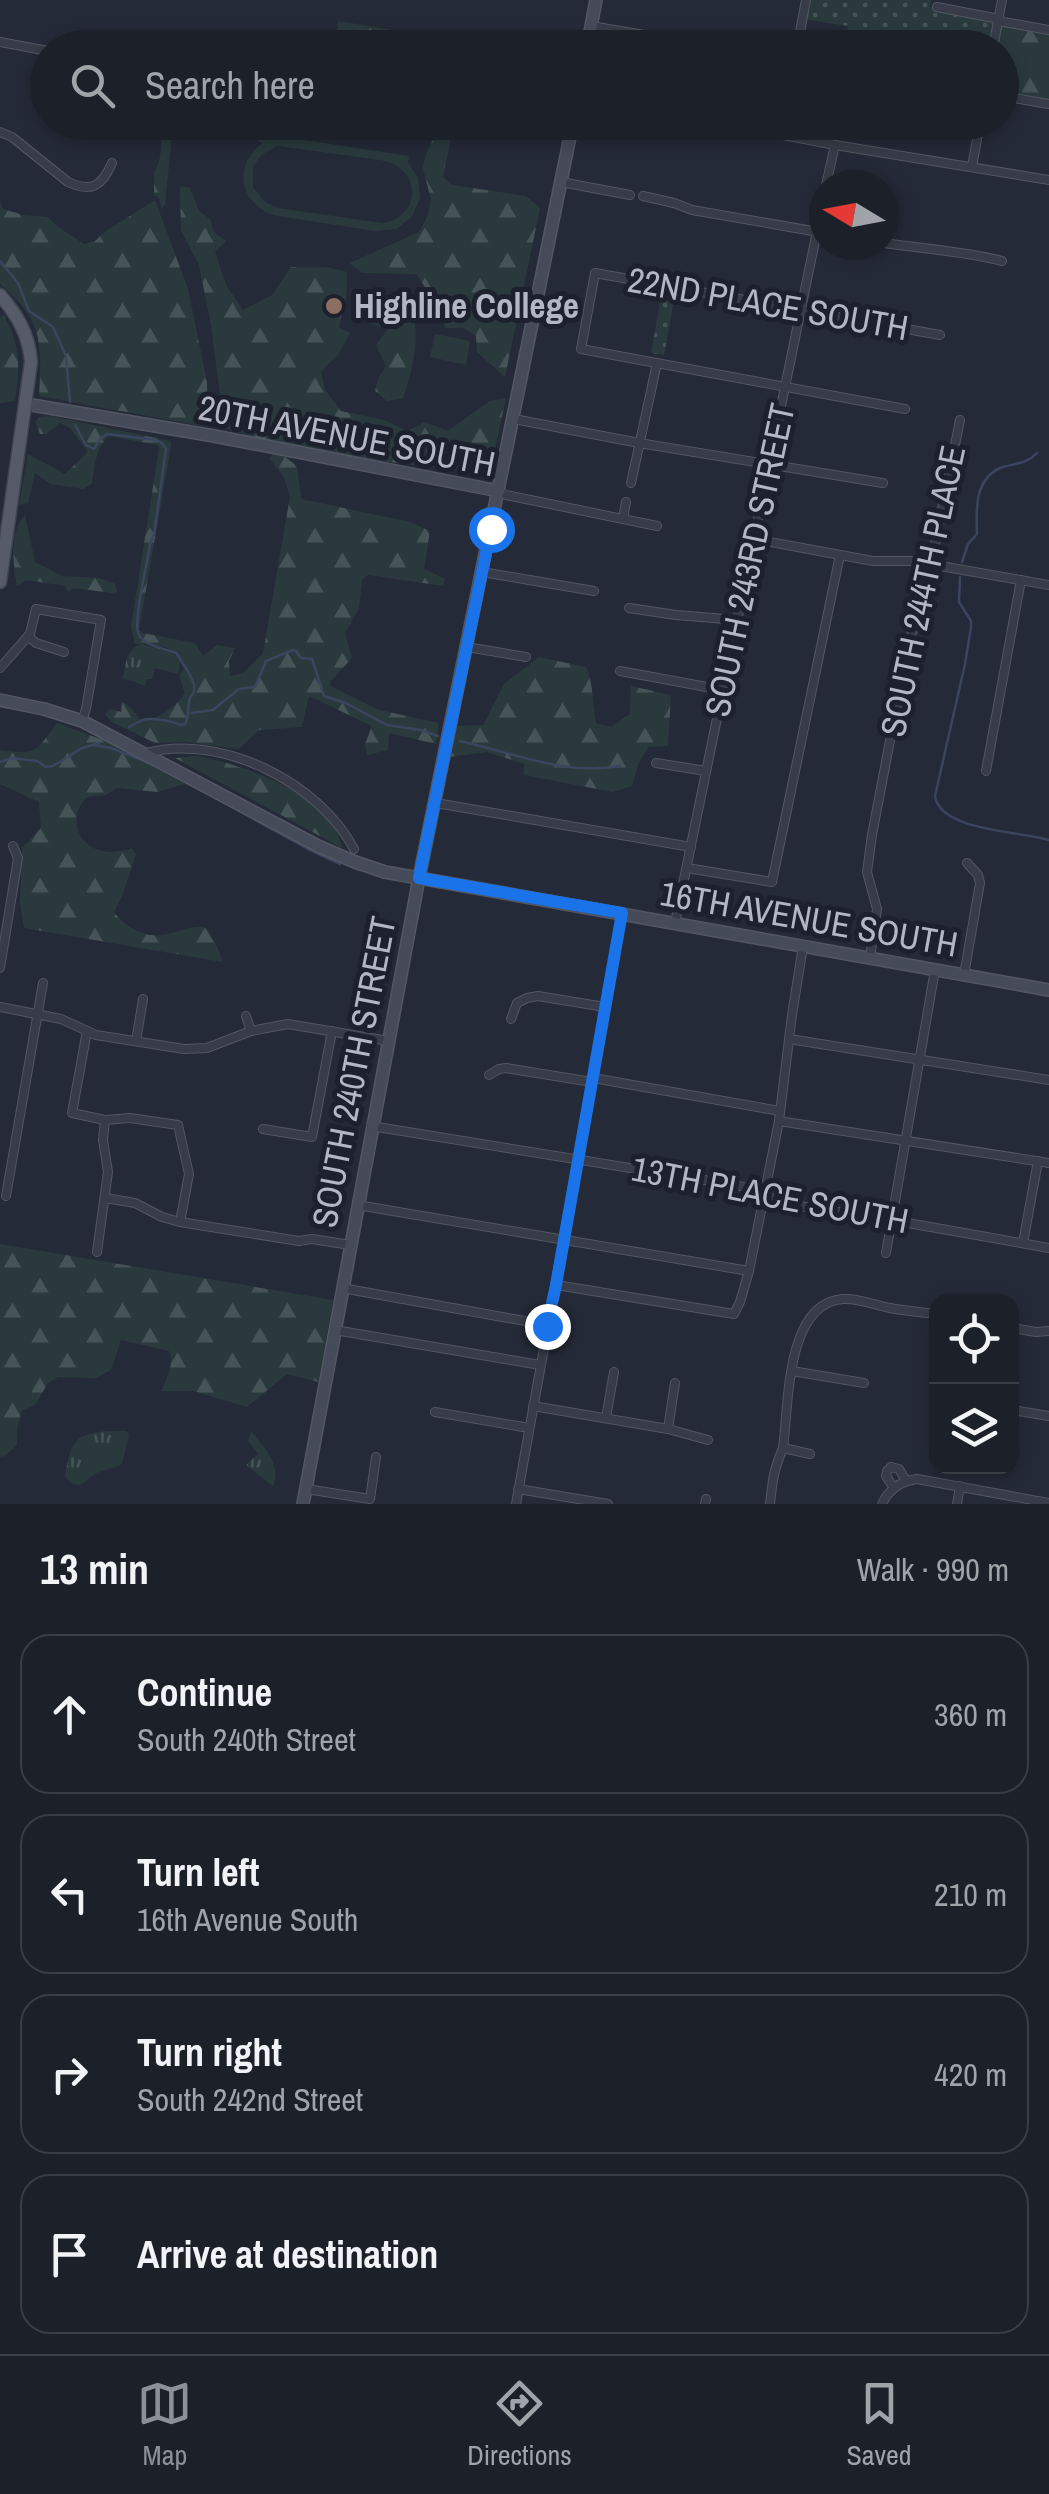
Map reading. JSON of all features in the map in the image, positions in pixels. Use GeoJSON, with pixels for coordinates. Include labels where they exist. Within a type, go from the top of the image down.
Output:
{"type":"FeatureCollection","features":[{"type":"Feature","properties":{"kind":"main road"},"geometry":{"type":"LineString","coordinates":[[591,30],[596,0]]}},
{"type":"Feature","properties":{"kind":"main road","name":"SOUTH 240TH STREET"},"geometry":{"type":"LineString","coordinates":[[303,1504],[419,878],[569,140]]}},
{"type":"Feature","properties":{"kind":"main road"},"geometry":{"type":"LineString","coordinates":[[0,295],[16,315],[28,341],[30,370],[1,576]]}},
{"type":"Feature","properties":{"kind":"main road","name":"20TH AVENUE SOUTH"},"geometry":{"type":"LineString","coordinates":[[26,404],[499,491]]}},
{"type":"Feature","properties":{"kind":"main road","name":"16TH AVENUE SOUTH"},"geometry":{"type":"LineString","coordinates":[[0,700],[44,708],[82,721],[335,854],[386,872],[964,975],[1048,986]]}},
{"type":"Feature","properties":{"kind":"street"},"geometry":{"type":"LineString","coordinates":[[800,30],[806,0]]}},
{"type":"Feature","properties":{"kind":"street"},"geometry":{"type":"LineString","coordinates":[[996,30],[1002,0]]}},
{"type":"Feature","properties":{"kind":"street"},"geometry":{"type":"LineString","coordinates":[[936,7],[1049,30]]}},
{"type":"Feature","properties":{"kind":"street"},"geometry":{"type":"LineString","coordinates":[[592,26],[615,30]]}},
{"type":"Feature","properties":{"kind":"street"},"geometry":{"type":"LineString","coordinates":[[0,42],[30,48]]}},
{"type":"Feature","properties":{"kind":"street"},"geometry":{"type":"LineString","coordinates":[[1019,99],[1049,104]]}},
{"type":"Feature","properties":{"kind":"street"},"geometry":{"type":"LineString","coordinates":[[0,132],[78,187],[100,183],[112,163]]}},
{"type":"Feature","properties":{"kind":"street"},"geometry":{"type":"LineString","coordinates":[[808,140],[1049,180]]}},
{"type":"Feature","properties":{"kind":"street"},"geometry":{"type":"LineString","coordinates":[[972,167],[977,140]]}},
{"type":"Feature","properties":{"kind":"street"},"geometry":{"type":"LineString","coordinates":[[829,170],[835,145]]}},
{"type":"Feature","properties":{"kind":"street"},"geometry":{"type":"LineString","coordinates":[[561,182],[630,195]]}},
{"type":"Feature","properties":{"kind":"street"},"geometry":{"type":"LineString","coordinates":[[643,196],[692,210],[809,230]]}},
{"type":"Feature","properties":{"kind":"street"},"geometry":{"type":"LineString","coordinates":[[899,245],[965,252],[1002,261]]}},
{"type":"Feature","properties":{"kind":"street","name":"SOUTH 243RD STREET"},"geometry":{"type":"LineString","coordinates":[[675,923],[813,260]]}},
{"type":"Feature","properties":{"kind":"street","name":"22ND PLACE SOUTH"},"geometry":{"type":"LineString","coordinates":[[657,363],[581,349],[595,273],[940,335]]}},
{"type":"Feature","properties":{"kind":"street"},"geometry":{"type":"LineString","coordinates":[[631,483],[657,363],[906,408]]}},
{"type":"Feature","properties":{"kind":"street"},"geometry":{"type":"LineString","coordinates":[[514,419],[884,483]]}},
{"type":"Feature","properties":{"kind":"street","name":"SOUTH 244TH PLACE"},"geometry":{"type":"LineString","coordinates":[[870,958],[877,910],[867,872],[890,763],[909,641],[931,564],[960,420]]}},
{"type":"Feature","properties":{"kind":"street","name":"20TH AVENUE SOUTH"},"geometry":{"type":"LineString","coordinates":[[499,491],[657,526]]}},
{"type":"Feature","properties":{"kind":"street"},"geometry":{"type":"LineString","coordinates":[[623,518],[626,502]]}},
{"type":"Feature","properties":{"kind":"street"},"geometry":{"type":"LineString","coordinates":[[754,540],[1049,585]]}},
{"type":"Feature","properties":{"kind":"street"},"geometry":{"type":"LineString","coordinates":[[686,868],[772,882],[840,555]]}},
{"type":"Feature","properties":{"kind":"street"},"geometry":{"type":"LineString","coordinates":[[482,572],[594,591]]}},
{"type":"Feature","properties":{"kind":"street"},"geometry":{"type":"LineString","coordinates":[[986,771],[1016,634],[1021,580]]}},
{"type":"Feature","properties":{"kind":"street"},"geometry":{"type":"LineString","coordinates":[[629,608],[738,620]]}},
{"type":"Feature","properties":{"kind":"street"},"geometry":{"type":"LineString","coordinates":[[0,668],[32,630],[36,609],[101,620],[82,721]]}},
{"type":"Feature","properties":{"kind":"street"},"geometry":{"type":"LineString","coordinates":[[28,636],[36,643],[64,652]]}},
{"type":"Feature","properties":{"kind":"street"},"geometry":{"type":"LineString","coordinates":[[467,647],[526,658]]}},
{"type":"Feature","properties":{"kind":"street"},"geometry":{"type":"LineString","coordinates":[[620,671],[723,690]]}},
{"type":"Feature","properties":{"kind":"street"},"geometry":{"type":"LineString","coordinates":[[146,753],[203,751],[255,765],[316,802],[339,824],[354,849]]}},
{"type":"Feature","properties":{"kind":"street"},"geometry":{"type":"LineString","coordinates":[[656,763],[706,771]]}},
{"type":"Feature","properties":{"kind":"street"},"geometry":{"type":"LineString","coordinates":[[436,803],[691,847]]}},
{"type":"Feature","properties":{"kind":"street"},"geometry":{"type":"LineString","coordinates":[[0,968],[18,858],[13,846]]}},
{"type":"Feature","properties":{"kind":"street"},"geometry":{"type":"LineString","coordinates":[[964,975],[980,884],[978,875],[967,863]]}},
{"type":"Feature","properties":{"kind":"street"},"geometry":{"type":"LineString","coordinates":[[516,1504],[622,913]]}},
{"type":"Feature","properties":{"kind":"street"},"geometry":{"type":"LineString","coordinates":[[556,1285],[734,1314],[749,1271],[780,1116],[803,946]]}},
{"type":"Feature","properties":{"kind":"street"},"geometry":{"type":"LineString","coordinates":[[886,1253],[936,970]]}},
{"type":"Feature","properties":{"kind":"street"},"geometry":{"type":"LineString","coordinates":[[6,1196],[44,983]]}},
{"type":"Feature","properties":{"kind":"street"},"geometry":{"type":"LineString","coordinates":[[512,1019],[518,1003],[533,997],[605,1007]]}},
{"type":"Feature","properties":{"kind":"street"},"geometry":{"type":"LineString","coordinates":[[136,1041],[143,998]]}},
{"type":"Feature","properties":{"kind":"street"},"geometry":{"type":"LineString","coordinates":[[0,1007],[60,1018],[87,1031],[178,1048],[200,1049],[251,1031],[288,1024],[388,1041]]}},
{"type":"Feature","properties":{"kind":"street"},"geometry":{"type":"LineString","coordinates":[[246,1016],[251,1031]]}},
{"type":"Feature","properties":{"kind":"street"},"geometry":{"type":"LineString","coordinates":[[87,1031],[72,1113],[104,1120],[130,1118],[178,1125],[188,1174],[180,1222]]}},
{"type":"Feature","properties":{"kind":"street"},"geometry":{"type":"LineString","coordinates":[[263,1129],[312,1136],[332,1031]]}},
{"type":"Feature","properties":{"kind":"street"},"geometry":{"type":"LineString","coordinates":[[789,1039],[1049,1080]]}},
{"type":"Feature","properties":{"kind":"street"},"geometry":{"type":"LineString","coordinates":[[489,1075],[506,1068],[592,1080],[1049,1163]]}},
{"type":"Feature","properties":{"kind":"street"},"geometry":{"type":"LineString","coordinates":[[97,1252],[108,1172],[104,1120]]}},
{"type":"Feature","properties":{"kind":"street","name":"13TH PLACE SOUTH"},"geometry":{"type":"LineString","coordinates":[[372,1126],[746,1188],[786,1204],[1049,1248]]}},
{"type":"Feature","properties":{"kind":"street"},"geometry":{"type":"LineString","coordinates":[[1023,1243],[1038,1161]]}},
{"type":"Feature","properties":{"kind":"street"},"geometry":{"type":"LineString","coordinates":[[105,1198],[135,1203],[162,1218],[180,1222],[350,1245]]}},
{"type":"Feature","properties":{"kind":"street"},"geometry":{"type":"LineString","coordinates":[[357,1205],[749,1271]]}},
{"type":"Feature","properties":{"kind":"street"},"geometry":{"type":"LineString","coordinates":[[342,1288],[547,1326]]}},
{"type":"Feature","properties":{"kind":"street"},"geometry":{"type":"LineString","coordinates":[[770,1504],[767,1490],[782,1448],[796,1333],[815,1312],[842,1299],[929,1313]]}},
{"type":"Feature","properties":{"kind":"street"},"geometry":{"type":"LineString","coordinates":[[1019,1329],[1049,1331]]}},
{"type":"Feature","properties":{"kind":"street"},"geometry":{"type":"LineString","coordinates":[[334,1330],[540,1365]]}},
{"type":"Feature","properties":{"kind":"street"},"geometry":{"type":"LineString","coordinates":[[792,1371],[864,1383]]}},
{"type":"Feature","properties":{"kind":"street"},"geometry":{"type":"LineString","coordinates":[[606,1418],[614,1372]]}},
{"type":"Feature","properties":{"kind":"street"},"geometry":{"type":"LineString","coordinates":[[668,1429],[674,1384]]}},
{"type":"Feature","properties":{"kind":"street"},"geometry":{"type":"LineString","coordinates":[[533,1406],[668,1429],[708,1440]]}},
{"type":"Feature","properties":{"kind":"street"},"geometry":{"type":"LineString","coordinates":[[775,1410],[788,1412]]}},
{"type":"Feature","properties":{"kind":"street"},"geometry":{"type":"LineString","coordinates":[[1019,1411],[1049,1416]]}},
{"type":"Feature","properties":{"kind":"street"},"geometry":{"type":"LineString","coordinates":[[434,1412],[529,1428]]}},
{"type":"Feature","properties":{"kind":"street"},"geometry":{"type":"LineString","coordinates":[[782,1448],[810,1454]]}},
{"type":"Feature","properties":{"kind":"street"},"geometry":{"type":"LineString","coordinates":[[306,1489],[370,1499],[376,1457]]}},
{"type":"Feature","properties":{"kind":"street"},"geometry":{"type":"LineString","coordinates":[[889,1469],[899,1469],[900,1484],[886,1476],[889,1469]]}},
{"type":"Feature","properties":{"kind":"street"},"geometry":{"type":"LineString","coordinates":[[882,1504],[900,1484],[917,1479],[1049,1504]]}},
{"type":"Feature","properties":{"kind":"street"},"geometry":{"type":"LineString","coordinates":[[957,1504],[960,1486]]}},
{"type":"Feature","properties":{"kind":"street"},"geometry":{"type":"LineString","coordinates":[[518,1489],[608,1504]]}},
{"type":"Feature","properties":{"kind":"green space"},"geometry":{"type":"Polygon","coordinates":[[[806,0],[931,0],[930,7],[998,21],[996,30],[847,30],[848,26],[802,19],[806,0]]]}},
{"type":"Feature","properties":{"kind":"green space"},"geometry":{"type":"Polygon","coordinates":[[[338,21],[391,30],[337,30],[338,21]]]}},
{"type":"Feature","properties":{"kind":"green space"},"geometry":{"type":"Polygon","coordinates":[[[998,21],[1049,29],[1049,101],[1019,97],[1019,30],[996,30],[998,21]]]}},
{"type":"Feature","properties":{"kind":"green space"},"geometry":{"type":"Polygon","coordinates":[[[161,140],[171,140],[162,209],[154,195],[154,172],[161,140]]]}},
{"type":"Feature","properties":{"kind":"green space"},"geometry":{"type":"Polygon","coordinates":[[[258,140],[305,140],[409,156],[408,162],[418,178],[420,198],[412,217],[396,229],[375,231],[277,216],[254,203],[244,184],[246,163],[262,143],[258,140]],[[278,146],[261,155],[253,167],[253,187],[265,202],[278,208],[382,223],[395,219],[410,204],[411,184],[398,167],[386,161],[278,146]]]}},
{"type":"Feature","properties":{"kind":"green space"},"geometry":{"type":"Polygon","coordinates":[[[433,140],[451,140],[443,177],[452,185],[526,196],[540,208],[505,377],[477,352],[476,336],[463,328],[445,328],[443,313],[416,274],[362,273],[350,263],[419,232],[431,200],[423,168],[433,140]]]}},
{"type":"Feature","properties":{"kind":"green space"},"geometry":{"type":"Polygon","coordinates":[[[180,186],[190,188],[199,211],[226,241],[215,252],[226,285],[243,310],[272,295],[291,267],[326,267],[347,272],[339,327],[350,333],[338,355],[321,371],[325,390],[341,411],[384,420],[407,431],[425,422],[448,431],[490,401],[506,398],[490,472],[481,476],[311,451],[224,427],[199,265],[181,230],[180,186]]]}},
{"type":"Feature","properties":{"kind":"green space"},"geometry":{"type":"Polygon","coordinates":[[[155,200],[188,289],[207,382],[208,427],[39,396],[37,334],[25,309],[0,284],[0,202],[3,209],[48,217],[84,244],[94,242],[155,200]]]}},
{"type":"Feature","properties":{"kind":"green space"},"geometry":{"type":"Polygon","coordinates":[[[663,287],[676,290],[664,355],[651,353],[663,287]]]}},
{"type":"Feature","properties":{"kind":"green space"},"geometry":{"type":"Polygon","coordinates":[[[375,288],[407,306],[416,330],[403,398],[387,401],[375,391],[386,366],[376,345],[388,329],[365,322],[359,310],[365,293],[375,288]]]}},
{"type":"Feature","properties":{"kind":"green space"},"geometry":{"type":"Polygon","coordinates":[[[3,314],[16,346],[18,367],[15,401],[0,403],[0,318],[3,314]]]}},
{"type":"Feature","properties":{"kind":"green space"},"geometry":{"type":"Polygon","coordinates":[[[435,334],[470,341],[466,365],[430,357],[435,334]]]}},
{"type":"Feature","properties":{"kind":"green space"},"geometry":{"type":"Polygon","coordinates":[[[51,416],[170,441],[139,630],[195,643],[203,656],[217,645],[235,648],[229,661],[230,676],[243,673],[263,653],[290,497],[284,477],[269,458],[273,454],[284,456],[297,466],[301,499],[410,522],[430,531],[424,569],[445,579],[443,586],[368,575],[362,580],[359,608],[345,634],[352,658],[330,686],[379,710],[439,723],[436,744],[389,733],[388,750],[367,755],[365,744],[372,726],[309,696],[302,727],[259,730],[239,749],[186,742],[155,743],[112,722],[105,714],[110,709],[121,712],[122,701],[141,721],[166,711],[185,693],[179,676],[184,668],[177,655],[161,646],[135,644],[131,627],[159,448],[110,436],[99,451],[92,483],[84,489],[51,484],[35,473],[28,503],[19,505],[28,454],[65,474],[88,452],[70,428],[60,423],[40,434],[35,422],[39,417],[51,416]]]}},
{"type":"Feature","properties":{"kind":"green space"},"geometry":{"type":"Polygon","coordinates":[[[25,515],[35,562],[62,576],[99,578],[115,584],[117,592],[74,588],[68,592],[66,586],[26,580],[17,586],[14,539],[25,515]]]}},
{"type":"Feature","properties":{"kind":"green space"},"geometry":{"type":"Polygon","coordinates":[[[142,644],[174,654],[180,662],[178,674],[155,668],[145,686],[123,679],[129,653],[142,644]]]}},
{"type":"Feature","properties":{"kind":"green space"},"geometry":{"type":"Polygon","coordinates":[[[539,657],[586,667],[596,723],[611,727],[630,714],[631,686],[671,695],[668,746],[648,747],[632,786],[613,792],[524,775],[524,764],[487,752],[449,757],[455,726],[483,725],[504,684],[539,657]]]}},
{"type":"Feature","properties":{"kind":"green space"},"geometry":{"type":"Polygon","coordinates":[[[57,723],[103,740],[185,784],[157,792],[117,788],[106,795],[87,797],[78,811],[77,827],[84,841],[99,850],[132,848],[136,854],[114,912],[124,922],[142,933],[157,935],[204,927],[223,962],[24,928],[20,903],[22,848],[41,828],[39,802],[0,784],[0,750],[34,750],[57,723]]]}},
{"type":"Feature","properties":{"kind":"green space"},"geometry":{"type":"Polygon","coordinates":[[[196,756],[237,766],[304,798],[335,829],[342,848],[175,758],[196,756]]]}},
{"type":"Feature","properties":{"kind":"green space"},"geometry":{"type":"Polygon","coordinates":[[[0,1244],[333,1300],[318,1382],[287,1374],[247,1407],[194,1391],[161,1391],[170,1367],[169,1351],[121,1340],[111,1370],[96,1378],[58,1377],[48,1383],[35,1405],[22,1410],[17,1445],[0,1456],[0,1244]]]}},
{"type":"Feature","properties":{"kind":"green space"},"geometry":{"type":"Polygon","coordinates":[[[107,1431],[129,1434],[122,1464],[96,1473],[81,1484],[70,1482],[65,1477],[75,1443],[86,1435],[107,1431]]]}},
{"type":"Feature","properties":{"kind":"green space"},"geometry":{"type":"Polygon","coordinates":[[[251,1431],[273,1464],[273,1486],[246,1465],[258,1454],[248,1441],[251,1431]]]}},
{"type":"Feature","properties":{"kind":"waterway"},"geometry":{"type":"LineString","coordinates":[[0,261],[18,283],[29,311],[53,327],[66,356],[70,402]]}},
{"type":"Feature","properties":{"kind":"waterway"},"geometry":{"type":"LineString","coordinates":[[75,425],[86,445],[94,449],[107,434],[156,440],[166,449],[137,628],[146,642],[176,653],[191,677],[194,692],[185,724],[146,719],[129,727]]}},
{"type":"Feature","properties":{"kind":"waterway"},"geometry":{"type":"LineString","coordinates":[[962,562],[968,544],[977,534],[978,497],[985,480],[1000,468],[1024,462],[1037,453]]}},
{"type":"Feature","properties":{"kind":"waterway"},"geometry":{"type":"LineString","coordinates":[[960,577],[959,602],[971,627],[935,796],[940,808],[966,823],[1049,840]]}},
{"type":"Feature","properties":{"kind":"waterway"},"geometry":{"type":"LineString","coordinates":[[192,713],[213,710],[239,689],[255,687],[266,661],[293,650],[301,658],[312,659],[324,696],[387,725],[438,736]]}},
{"type":"Feature","properties":{"kind":"waterway"},"geometry":{"type":"LineString","coordinates":[[460,741],[559,766],[620,766]]}},
{"type":"Feature","properties":{"kind":"waterway"},"geometry":{"type":"LineString","coordinates":[[0,762],[11,758],[53,766],[82,748],[99,743]]}},
{"type":"Feature","properties":{"kind":"waterway"},"geometry":{"type":"LineString","coordinates":[[93,745],[149,763]]}},
{"type":"Feature","properties":{"kind":"waterway"},"geometry":{"type":"LineString","coordinates":[[192,785],[340,864]]}},
{"type":"Feature","properties":{"kind":"place","name":"Highline College"},"geometry":{"type":"Point","coordinates":[334,306]}},
{"type":"Feature","properties":{"kind":"route"},"geometry":{"type":"LineString","coordinates":[[491,529],[419,878],[622,913],[547,1326]]}}]}
